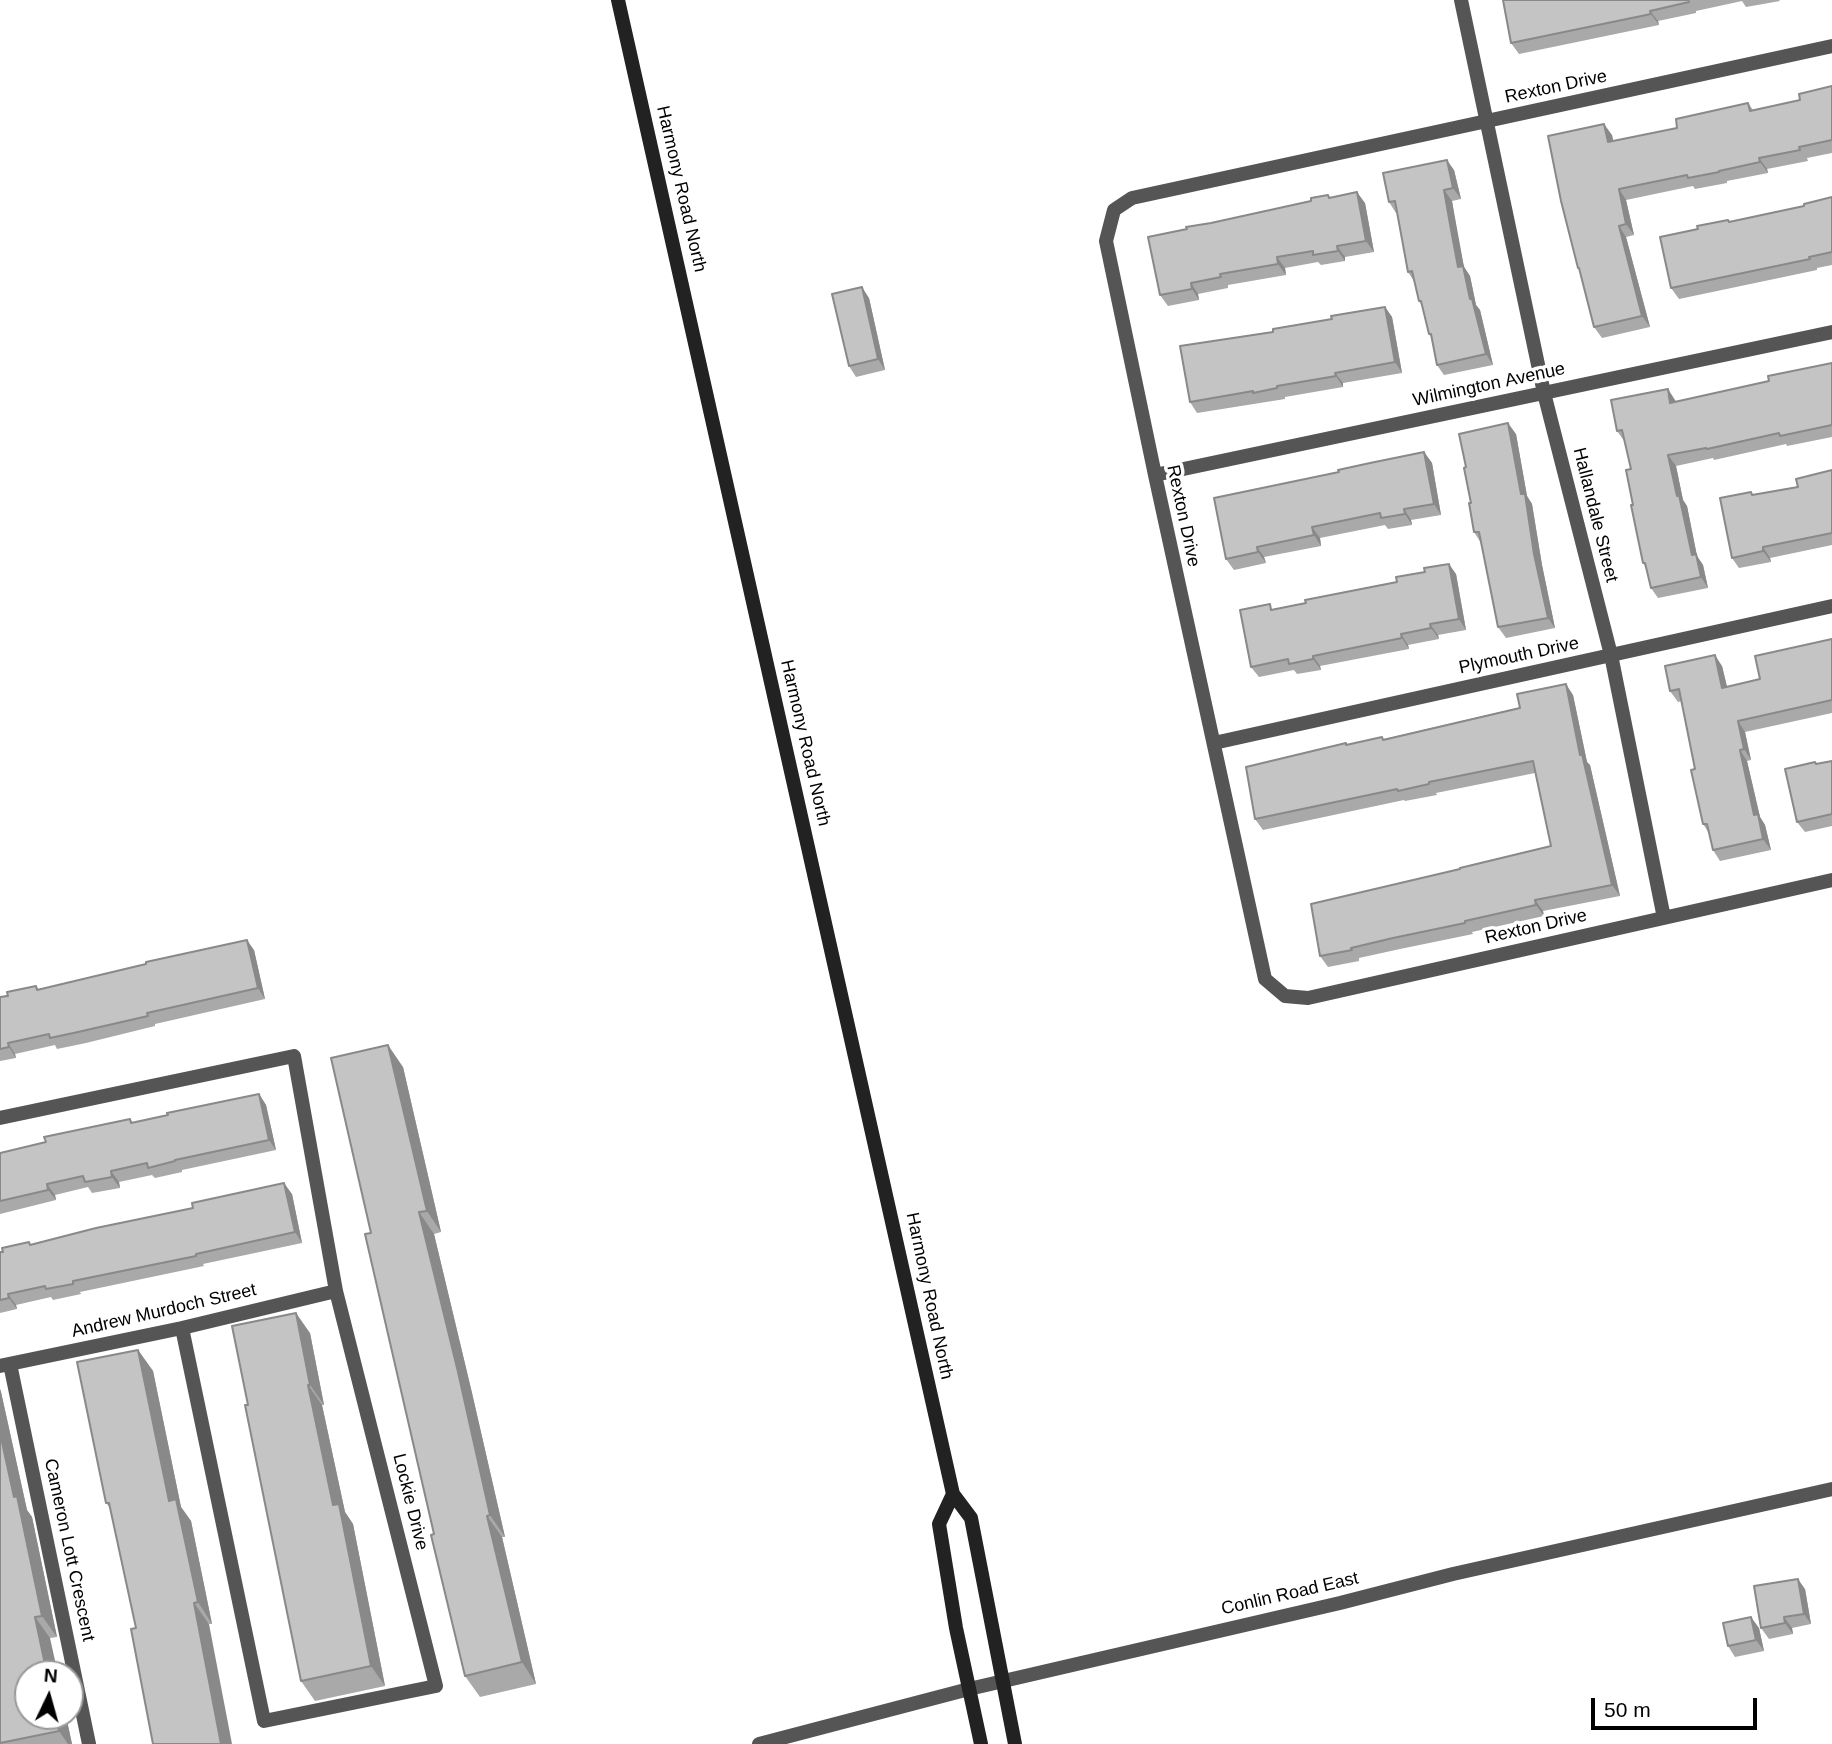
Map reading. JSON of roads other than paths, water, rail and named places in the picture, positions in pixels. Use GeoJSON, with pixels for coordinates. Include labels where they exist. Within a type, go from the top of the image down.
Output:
{"type":"FeatureCollection","features":[{"type":"Feature","properties":{"kind":"main road","name":"Harmony Road North"},"geometry":{"type":"LineString","coordinates":[[618,0],[953,1494],[971,1518],[1015,1744]]}},
{"type":"Feature","properties":{"kind":"main road"},"geometry":{"type":"LineString","coordinates":[[953,1494],[939,1524],[956,1628],[981,1744]]}},
{"type":"Feature","properties":{"kind":"street","name":"Hallandale Street"},"geometry":{"type":"LineString","coordinates":[[1461,0],[1544,393],[1611,656],[1664,918]]}},
{"type":"Feature","properties":{"kind":"street","name":"Rexton Drive"},"geometry":{"type":"LineString","coordinates":[[1832,46],[1132,198],[1114,210],[1106,241],[1154,475],[1265,979],[1285,996],[1308,998],[1832,880]]}},
{"type":"Feature","properties":{"kind":"street","name":"Wilmington Avenue"},"geometry":{"type":"LineString","coordinates":[[1154,475],[1832,332]]}},
{"type":"Feature","properties":{"kind":"street","name":"Plymouth Drive"},"geometry":{"type":"LineString","coordinates":[[1214,744],[1832,606]]}},
{"type":"Feature","properties":{"kind":"street","name":"Lockie Drive"},"geometry":{"type":"LineString","coordinates":[[0,1118],[295,1056],[336,1291],[436,1686],[264,1721],[182,1328]]}},
{"type":"Feature","properties":{"kind":"street","name":"Andrew Murdoch Street"},"geometry":{"type":"LineString","coordinates":[[5,1365],[182,1328],[336,1291]]}},
{"type":"Feature","properties":{"kind":"street","name":"Cameron Lott Crescent"},"geometry":{"type":"LineString","coordinates":[[5,1365],[89,1744]]}},
{"type":"Feature","properties":{"kind":"street","name":"Conlin Road East"},"geometry":{"type":"LineString","coordinates":[[759,1744],[969,1689],[1340,1603],[1452,1574],[1832,1489]]}}]}
